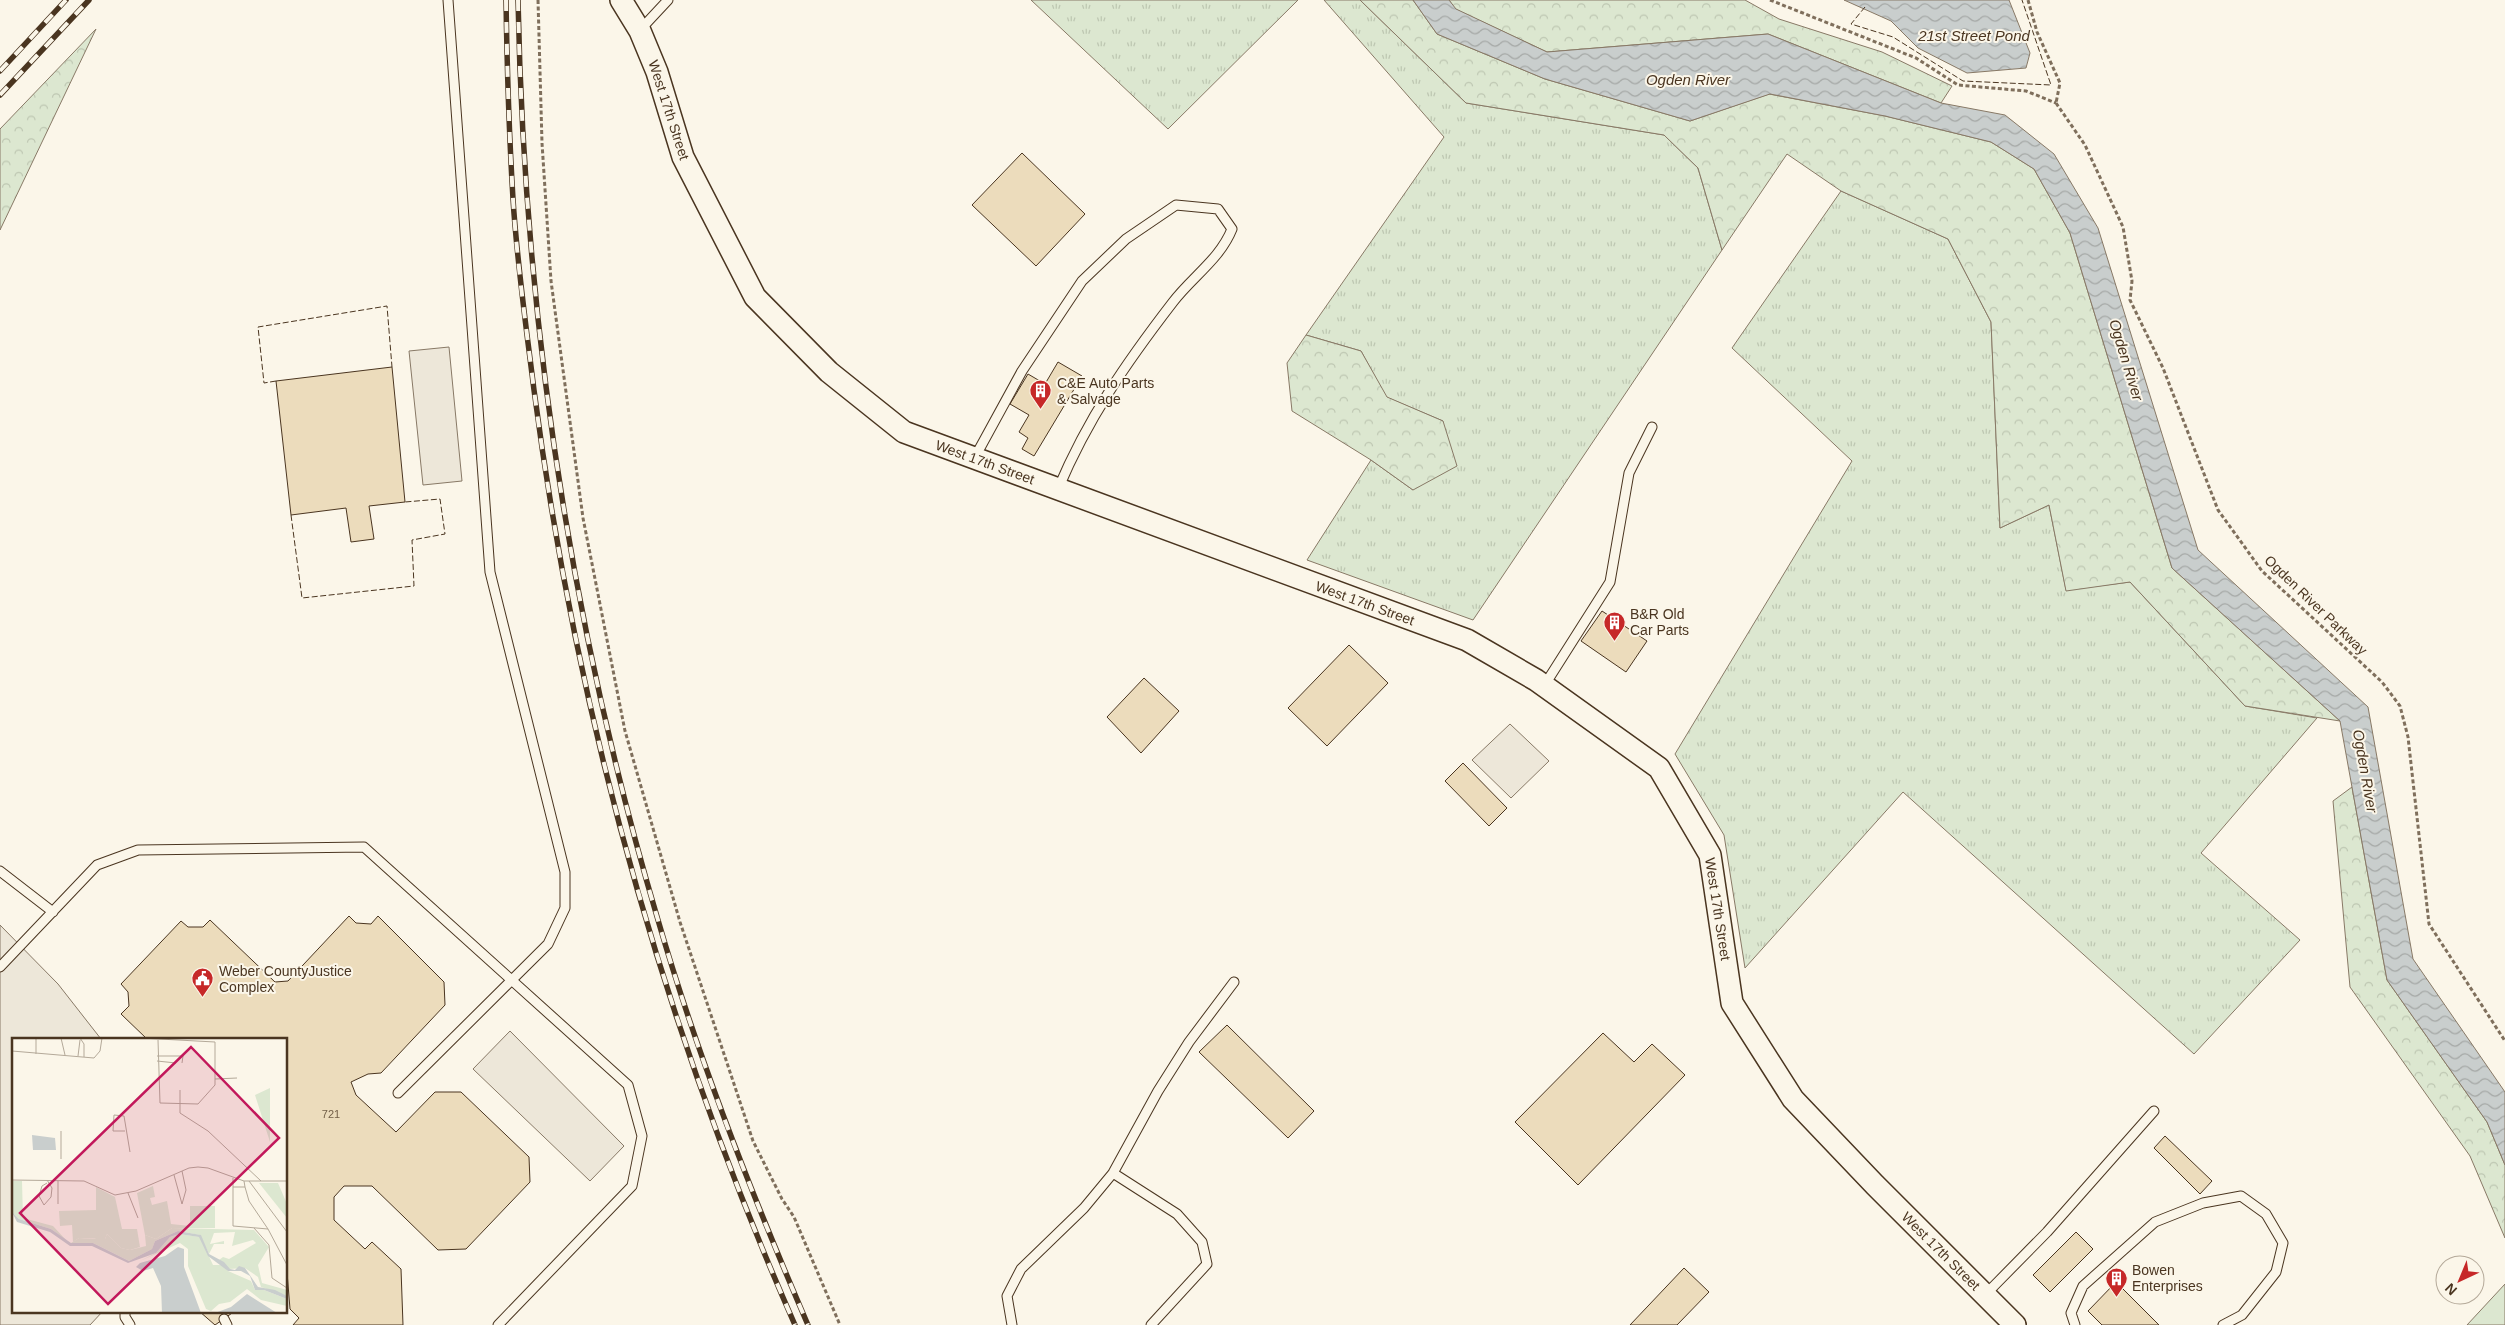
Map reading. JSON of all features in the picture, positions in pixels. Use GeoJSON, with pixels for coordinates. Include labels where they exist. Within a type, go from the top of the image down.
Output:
{"type":"FeatureCollection","features":[{"type":"Feature","properties":{"kind":"street","name":"West 17th Street"},"geometry":{"type":"LineString","coordinates":[[621,0],[640,30],[657,72],[683,157],[755,297],[829,372],[904,432],[1467,640],[1544,686],[1659,768],[1710,855],[1732,1003],[1793,1099],[2015,1325]]}},
{"type":"Feature","properties":{"kind":"lane"},"geometry":{"type":"LineString","coordinates":[[398,1093],[548,944],[565,908],[565,872],[490,572],[448,0]]}},
{"type":"Feature","properties":{"kind":"lane"},"geometry":{"type":"LineString","coordinates":[[640,30],[668,0]]}},
{"type":"Feature","properties":{"kind":"lane"},"geometry":{"type":"LineString","coordinates":[[975,458],[1022,371],[1082,281],[1126,239],[1176,205],[1218,208],[1232,229],[1225,246],[1179,295],[1138,347],[1095,412],[1073,454],[1058,489]]}},
{"type":"Feature","properties":{"kind":"lane"},"geometry":{"type":"LineString","coordinates":[[1544,686],[1610,582],[1630,473],[1652,427]]}},
{"type":"Feature","properties":{"kind":"lane"},"geometry":{"type":"LineString","coordinates":[[0,967],[97,866],[138,850],[364,847],[628,1085],[642,1136],[632,1186],[498,1325]]}},
{"type":"Feature","properties":{"kind":"lane"},"geometry":{"type":"LineString","coordinates":[[0,871],[52,912]]}},
{"type":"Feature","properties":{"kind":"lane"},"geometry":{"type":"LineString","coordinates":[[1012,1325],[1007,1296],[1021,1270],[1084,1208],[1113,1173],[1158,1091],[1189,1042],[1234,982]]}},
{"type":"Feature","properties":{"kind":"lane"},"geometry":{"type":"LineString","coordinates":[[1985,1295],[2047,1232],[2154,1111]]}},
{"type":"Feature","properties":{"kind":"lane"},"geometry":{"type":"LineString","coordinates":[[1113,1173],[1177,1214],[1202,1242],[1207,1264],[1151,1325]]}},
{"type":"Feature","properties":{"kind":"lane"},"geometry":{"type":"LineString","coordinates":[[2075,1325],[2071,1313],[2083,1286],[2155,1222],[2203,1203],[2241,1196],[2266,1214],[2283,1243],[2276,1272],[2242,1315],[2223,1325]]}},
{"type":"Feature","properties":{"kind":"lane"},"geometry":{"type":"LineString","coordinates":[[125,1312],[125,1317],[130,1325]]}},
{"type":"Feature","properties":{"kind":"path"},"geometry":{"type":"LineString","coordinates":[[538,0],[542,143],[551,281],[584,518],[625,731],[680,922],[753,1140],[782,1199],[794,1217],[840,1325]]}},
{"type":"Feature","properties":{"kind":"path"},"geometry":{"type":"LineString","coordinates":[[1770,0],[1916,58],[1958,85],[2026,91],[2056,103],[2060,83],[2038,32],[2028,0]]}},
{"type":"Feature","properties":{"kind":"path","name":"Ogden River Parkway"},"geometry":{"type":"LineString","coordinates":[[2056,103],[2085,145],[2123,227],[2132,281],[2130,300],[2163,368],[2218,510],[2262,571],[2382,682],[2400,706],[2408,736],[2429,924],[2505,1041]]}},
{"type":"Feature","properties":{"kind":"green space"},"geometry":{"type":"Polygon","coordinates":[[[1031,0],[1298,0],[1168,129],[1031,0]]]}},
{"type":"Feature","properties":{"kind":"green space"},"geometry":{"type":"Polygon","coordinates":[[[1324,0],[1360,0],[1466,103],[1664,135],[1698,168],[1722,250],[1473,620],[1307,560],[1371,460],[1413,490],[1443,421],[1386,397],[1361,351],[1306,335],[1444,137],[1324,0]]]}},
{"type":"Feature","properties":{"kind":"green space"},"geometry":{"type":"Polygon","coordinates":[[[1360,0],[1413,0],[1437,34],[1545,79],[1690,121],[1769,94],[1885,116],[1991,142],[2034,169],[2070,233],[2172,568],[2340,721],[2245,706],[2130,582],[2066,591],[2049,505],[2000,528],[1991,322],[1948,239],[1841,191],[1787,154],[1722,250],[1698,168],[1664,135],[1466,103],[1360,0]]]}},
{"type":"Feature","properties":{"kind":"green space"},"geometry":{"type":"Polygon","coordinates":[[[1449,0],[1745,0],[1779,19],[1882,52],[1952,86],[1941,103],[1768,34],[1547,52],[1455,9],[1449,0]]]}},
{"type":"Feature","properties":{"kind":"green space"},"geometry":{"type":"Polygon","coordinates":[[[96,29],[0,230],[0,129],[96,29]]]}},
{"type":"Feature","properties":{"kind":"green space"},"geometry":{"type":"Polygon","coordinates":[[[1841,191],[1948,239],[1991,322],[2000,528],[2049,505],[2066,590],[2130,582],[2245,706],[2317,718],[2201,853],[2300,940],[2194,1054],[1903,792],[1745,968],[1724,835],[1675,754],[1852,461],[1732,348],[1841,191]]]}},
{"type":"Feature","properties":{"kind":"green space"},"geometry":{"type":"Polygon","coordinates":[[[1306,335],[1361,351],[1387,397],[1443,421],[1457,466],[1413,490],[1371,460],[1292,411],[1287,363],[1306,335]]]}},
{"type":"Feature","properties":{"kind":"green space"},"geometry":{"type":"Polygon","coordinates":[[[2352,787],[2387,980],[2487,1122],[2505,1165],[2505,1238],[2470,1156],[2350,987],[2333,801],[2352,787]]]}},
{"type":"Feature","properties":{"kind":"green space"},"geometry":{"type":"Polygon","coordinates":[[[2505,1284],[2505,1325],[2467,1325],[2505,1284]]]}},
{"type":"Feature","properties":{"kind":"shaded area"},"geometry":{"type":"Polygon","coordinates":[[[449,347],[462,481],[423,485],[409,351],[449,347]]]}},
{"type":"Feature","properties":{"kind":"shaded area"},"geometry":{"type":"Polygon","coordinates":[[[1510,724],[1549,761],[1511,798],[1472,760],[1510,724]]]}},
{"type":"Feature","properties":{"kind":"shaded area"},"geometry":{"type":"Polygon","coordinates":[[[0,925],[58,984],[100,1038],[12,1038],[12,1312],[102,1312],[90,1325],[0,1325],[0,925]]]}},
{"type":"Feature","properties":{"kind":"shaded area"},"geometry":{"type":"Polygon","coordinates":[[[510,1031],[624,1146],[590,1181],[473,1069],[510,1031]]]}},
{"type":"Feature","properties":{"kind":"water","name":"Ogden River"},"geometry":{"type":"Polygon","coordinates":[[[1413,0],[1449,0],[1456,9],[1547,52],[1768,34],[1941,103],[2005,115],[2054,154],[2098,228],[2198,550],[2368,707],[2413,959],[2505,1092],[2505,1165],[2487,1122],[2387,980],[2340,721],[2172,568],[2070,233],[2034,169],[1991,142],[1885,116],[1770,94],[1690,121],[1545,79],[1437,34],[1413,0]]]}},
{"type":"Feature","properties":{"kind":"water","name":"21st Street Pond"},"geometry":{"type":"Polygon","coordinates":[[[1844,0],[2009,0],[2030,53],[2026,68],[1967,73],[1918,48],[1891,21],[1844,0]]]}},
{"type":"Feature","properties":{"kind":"building"},"geometry":{"type":"Polygon","coordinates":[[[1022,153],[1085,214],[1036,266],[972,205],[1022,153]]]}},
{"type":"Feature","properties":{"kind":"building","name":"C&E Auto Parts & Salvage"},"geometry":{"type":"Polygon","coordinates":[[[1058,362],[1082,376],[1034,456],[1022,449],[1028,438],[1019,432],[1029,415],[1010,404],[1028,374],[1045,384],[1058,362]]]}},
{"type":"Feature","properties":{"kind":"building"},"geometry":{"type":"Polygon","coordinates":[[[392,367],[405,502],[369,506],[374,539],[351,542],[346,508],[291,515],[276,381],[392,367]]]}},
{"type":"Feature","properties":{"kind":"building","name":"B&R Old Car Parts"},"geometry":{"type":"Polygon","coordinates":[[[1602,611],[1647,641],[1626,672],[1581,641],[1602,611]]]}},
{"type":"Feature","properties":{"kind":"building"},"geometry":{"type":"Polygon","coordinates":[[[1349,645],[1388,683],[1327,746],[1288,708],[1349,645]]]}},
{"type":"Feature","properties":{"kind":"building"},"geometry":{"type":"Polygon","coordinates":[[[1144,678],[1179,711],[1141,753],[1107,717],[1144,678]]]}},
{"type":"Feature","properties":{"kind":"building"},"geometry":{"type":"Polygon","coordinates":[[[1463,763],[1507,808],[1489,826],[1445,781],[1463,763]]]}},
{"type":"Feature","properties":{"kind":"building"},"geometry":{"type":"Polygon","coordinates":[[[349,916],[356,923],[371,924],[378,916],[444,982],[445,1005],[381,1073],[368,1074],[351,1082],[356,1095],[396,1132],[435,1092],[461,1092],[529,1157],[530,1182],[466,1249],[438,1250],[372,1186],[344,1186],[334,1197],[334,1220],[365,1249],[372,1242],[401,1269],[403,1325],[293,1325],[299,1318],[290,1309],[288,1284],[288,1038],[146,1038],[121,1014],[129,1006],[128,992],[121,984],[181,921],[188,927],[203,927],[210,920],[275,982],[288,981],[349,916]]]}},
{"type":"Feature","properties":{"kind":"building"},"geometry":{"type":"Polygon","coordinates":[[[1227,1025],[1314,1111],[1288,1138],[1199,1052],[1227,1025]]]}},
{"type":"Feature","properties":{"kind":"building"},"geometry":{"type":"Polygon","coordinates":[[[1603,1033],[1634,1062],[1652,1044],[1685,1075],[1578,1185],[1515,1122],[1603,1033]]]}},
{"type":"Feature","properties":{"kind":"building"},"geometry":{"type":"Polygon","coordinates":[[[2165,1136],[2212,1181],[2200,1194],[2154,1148],[2165,1136]]]}},
{"type":"Feature","properties":{"kind":"building"},"geometry":{"type":"Polygon","coordinates":[[[2076,1232],[2093,1249],[2050,1292],[2033,1275],[2076,1232]]]}},
{"type":"Feature","properties":{"kind":"building"},"geometry":{"type":"Polygon","coordinates":[[[1684,1268],[1709,1292],[1677,1325],[1630,1325],[1684,1268]]]}},
{"type":"Feature","properties":{"kind":"building","name":"Bowen Enterprises"},"geometry":{"type":"Polygon","coordinates":[[[2116,1282],[2159,1325],[2102,1325],[2088,1311],[2116,1282]]]}},
{"type":"Feature","properties":{"kind":"building"},"geometry":{"type":"Polygon","coordinates":[[[200,1312],[234,1312],[215,1325],[200,1312]]]}},
{"type":"Feature","properties":{"kind":"railway"},"geometry":{"type":"LineString","coordinates":[[0,71],[66,0]]}},
{"type":"Feature","properties":{"kind":"railway"},"geometry":{"type":"LineString","coordinates":[[0,95],[89,0]]}},
{"type":"Feature","properties":{"kind":"railway"},"geometry":{"type":"LineString","coordinates":[[506,0],[510,149],[519,271],[552,510],[574,630],[600,749],[631,867],[666,984],[705,1099],[748,1213],[795,1325]]}},
{"type":"Feature","properties":{"kind":"railway"},"geometry":{"type":"LineString","coordinates":[[518,0],[522,117],[541,349],[576,579],[599,694],[658,920],[690,1023],[746,1175],[808,1325]]}},
{"type":"Feature","properties":{"kind":"fence"},"geometry":{"type":"LineString","coordinates":[[1865,7],[1851,24],[1893,37],[1963,81],[2051,85],[2022,0]]}},
{"type":"Feature","properties":{"kind":"fence"},"geometry":{"type":"LineString","coordinates":[[276,381],[264,383],[258,327],[387,306],[392,367]]}},
{"type":"Feature","properties":{"kind":"fence"},"geometry":{"type":"LineString","coordinates":[[291,515],[302,598],[414,586],[412,540],[445,534],[440,499],[405,502]]}},
{"type":"Feature","properties":{"kind":"place","name":"C&E Auto Parts & Salvage"},"geometry":{"type":"Point","coordinates":[1041,410]}},
{"type":"Feature","properties":{"kind":"place","name":"B&R Old Car Parts"},"geometry":{"type":"Point","coordinates":[1614,641]}},
{"type":"Feature","properties":{"kind":"place","name":"Weber CountyJustice Complex"},"geometry":{"type":"Point","coordinates":[203,998]}},
{"type":"Feature","properties":{"kind":"place","name":"Bowen Enterprises"},"geometry":{"type":"Point","coordinates":[2116,1297]}}]}
